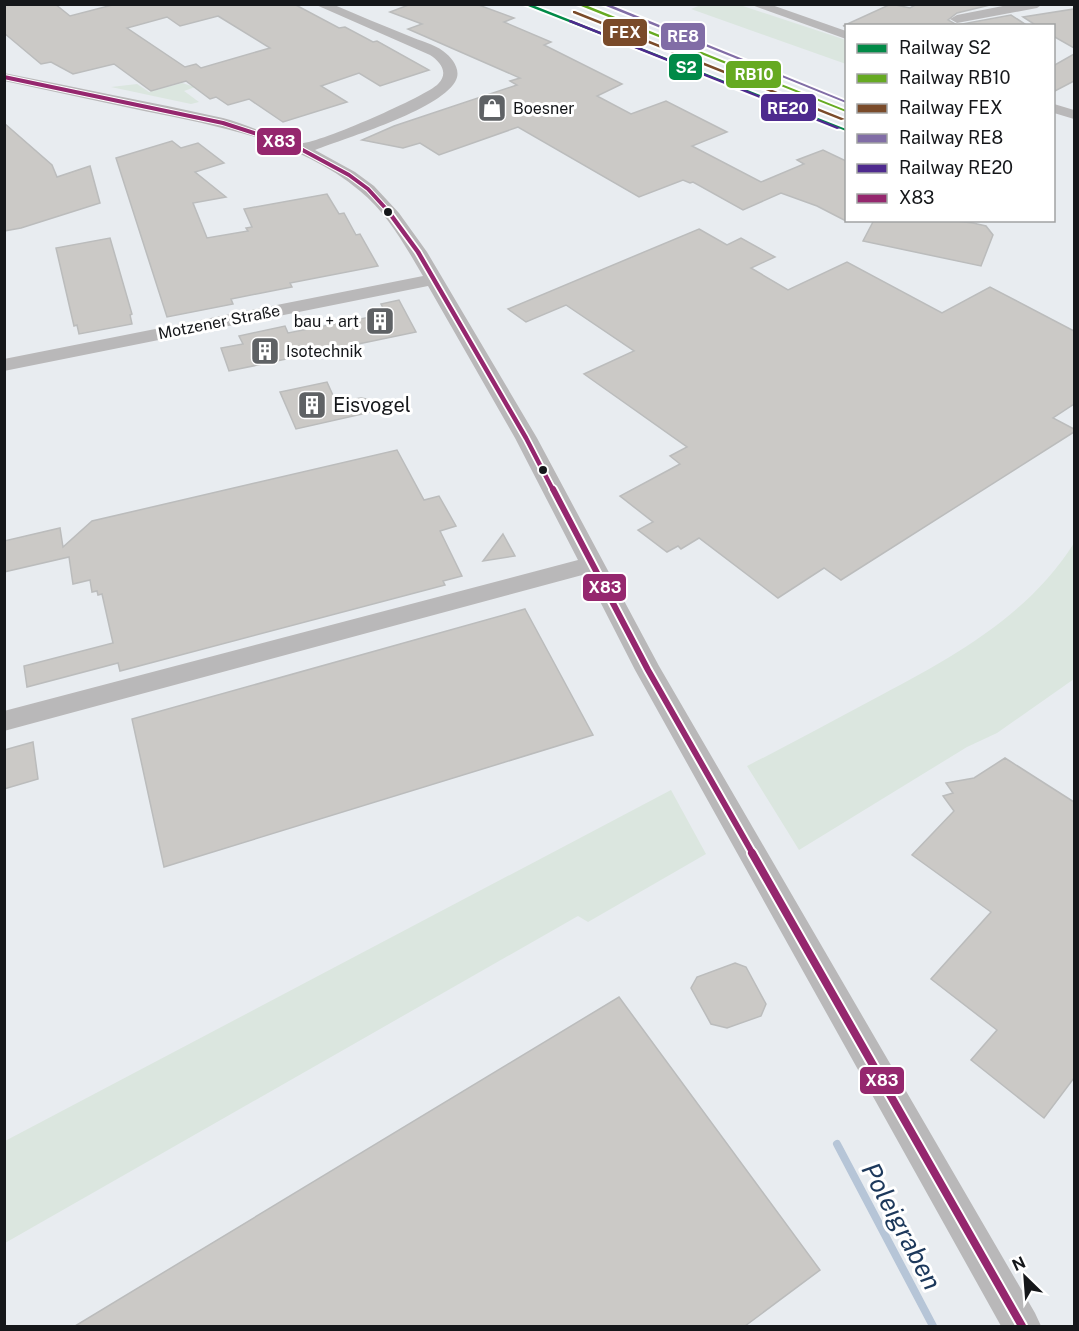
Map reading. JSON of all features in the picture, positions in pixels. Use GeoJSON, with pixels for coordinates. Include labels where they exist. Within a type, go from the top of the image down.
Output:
{"type":"FeatureCollection","features":[{"type":"Feature","properties":{"kind":"street"},"geometry":{"type":"LineString","coordinates":[[304,149],[426,100],[448,84],[451,75],[446,61],[435,52],[320,4]]}},
{"type":"Feature","properties":{"kind":"street"},"geometry":{"type":"LineString","coordinates":[[755,4],[845,35]]}},
{"type":"Feature","properties":{"kind":"street"},"geometry":{"type":"LineString","coordinates":[[957,19],[1037,4]]}},
{"type":"Feature","properties":{"kind":"street"},"geometry":{"type":"LineString","coordinates":[[4,77],[223,123],[304,149],[339,168],[368,189],[402,228],[434,279],[538,460],[648,670],[1023,1326]]}},
{"type":"Feature","properties":{"kind":"street"},"geometry":{"type":"LineString","coordinates":[[1055,109],[1074,115]]}},
{"type":"Feature","properties":{"kind":"street","name":"Motzener Straße"},"geometry":{"type":"LineString","coordinates":[[4,364],[434,279]]}},
{"type":"Feature","properties":{"kind":"street"},"geometry":{"type":"LineString","coordinates":[[4,721],[593,564]]}},
{"type":"Feature","properties":{"kind":"shaded area"},"geometry":{"type":"Polygon","coordinates":[[[703,4],[740,5],[845,40],[845,64],[691,9],[703,4]]]}},
{"type":"Feature","properties":{"kind":"shaded area"},"geometry":{"type":"Polygon","coordinates":[[[182,83],[195,87],[184,91],[199,102],[191,104],[111,87],[137,84],[149,92],[182,83]]]}},
{"type":"Feature","properties":{"kind":"shaded area"},"geometry":{"type":"Polygon","coordinates":[[[1074,543],[1074,679],[997,733],[967,747],[799,850],[747,766],[929,669],[984,635],[1033,594],[1055,570],[1074,543]]]}},
{"type":"Feature","properties":{"kind":"shaded area"},"geometry":{"type":"Polygon","coordinates":[[[671,790],[706,854],[588,922],[578,916],[5,1243],[5,1141],[671,790]]]}},
{"type":"Feature","properties":{"kind":"building"},"geometry":{"type":"Polygon","coordinates":[[[4,4],[55,4],[70,16],[116,4],[294,4],[339,28],[345,27],[373,42],[377,41],[429,70],[380,86],[359,73],[321,86],[347,102],[283,122],[249,99],[228,105],[216,97],[210,99],[186,81],[151,91],[114,64],[73,74],[51,62],[41,64],[4,33],[4,4]],[[218,16],[180,26],[167,17],[127,28],[185,67],[196,64],[201,68],[270,48],[218,16]]]}},
{"type":"Feature","properties":{"kind":"building"},"geometry":{"type":"Polygon","coordinates":[[[411,4],[476,4],[514,18],[504,22],[551,42],[544,45],[622,84],[597,96],[631,114],[666,101],[727,132],[692,146],[761,182],[804,164],[797,160],[823,150],[845,161],[845,220],[817,206],[781,193],[743,210],[693,182],[683,180],[639,197],[518,127],[439,155],[420,143],[403,148],[362,140],[394,126],[517,85],[510,81],[520,78],[408,29],[422,24],[390,12],[411,4]]]}},
{"type":"Feature","properties":{"kind":"building"},"geometry":{"type":"Polygon","coordinates":[[[891,4],[910,8],[917,4],[994,4],[957,13],[948,20],[955,24],[847,24],[891,4]]]}},
{"type":"Feature","properties":{"kind":"building"},"geometry":{"type":"Polygon","coordinates":[[[1074,9],[1074,48],[1055,37],[1055,24],[1034,24],[1023,17],[1074,9]]]}},
{"type":"Feature","properties":{"kind":"building"},"geometry":{"type":"Polygon","coordinates":[[[1011,15],[1025,24],[962,24],[1011,15]]]}},
{"type":"Feature","properties":{"kind":"building"},"geometry":{"type":"Polygon","coordinates":[[[1074,54],[1074,81],[1055,91],[1055,65],[1074,54]]]}},
{"type":"Feature","properties":{"kind":"building"},"geometry":{"type":"Polygon","coordinates":[[[4,123],[52,165],[57,177],[90,166],[100,203],[21,228],[4,231],[4,123]]]}},
{"type":"Feature","properties":{"kind":"building"},"geometry":{"type":"Polygon","coordinates":[[[172,141],[181,148],[198,143],[224,163],[195,172],[226,197],[193,203],[207,238],[248,231],[246,228],[252,227],[244,209],[327,194],[339,214],[344,213],[356,235],[360,234],[378,266],[290,283],[292,287],[231,299],[233,304],[167,317],[116,158],[172,141]]]}},
{"type":"Feature","properties":{"kind":"building"},"geometry":{"type":"Polygon","coordinates":[[[873,222],[965,222],[986,226],[993,235],[981,266],[863,241],[873,222]]]}},
{"type":"Feature","properties":{"kind":"building"},"geometry":{"type":"Polygon","coordinates":[[[699,229],[727,245],[741,238],[775,257],[751,268],[788,290],[847,262],[942,313],[990,287],[1074,331],[1074,404],[1053,418],[1074,429],[1074,432],[841,580],[824,568],[778,598],[699,538],[681,549],[678,546],[667,552],[638,530],[653,522],[620,496],[680,464],[670,456],[687,447],[584,374],[634,351],[566,305],[526,322],[508,309],[699,229]]]}},
{"type":"Feature","properties":{"kind":"building"},"geometry":{"type":"Polygon","coordinates":[[[110,238],[132,314],[130,315],[132,324],[79,334],[77,325],[74,326],[56,248],[110,238]]]}},
{"type":"Feature","properties":{"kind":"building"},"geometry":{"type":"Polygon","coordinates":[[[399,300],[416,332],[229,371],[221,348],[243,344],[239,336],[285,326],[288,333],[386,314],[381,304],[399,300]]]}},
{"type":"Feature","properties":{"kind":"building","name":"Eisvogel"},"geometry":{"type":"Polygon","coordinates":[[[327,382],[341,413],[355,399],[361,398],[402,405],[296,429],[280,392],[327,382]]]}},
{"type":"Feature","properties":{"kind":"building"},"geometry":{"type":"Polygon","coordinates":[[[397,450],[424,500],[439,496],[456,526],[440,531],[462,576],[443,581],[445,585],[120,671],[118,663],[27,687],[24,666],[113,643],[102,594],[98,595],[97,591],[92,592],[90,580],[73,584],[69,557],[4,572],[4,541],[60,528],[63,547],[92,521],[397,450]]]}},
{"type":"Feature","properties":{"kind":"building"},"geometry":{"type":"Polygon","coordinates":[[[503,534],[515,556],[483,561],[503,534]]]}},
{"type":"Feature","properties":{"kind":"building"},"geometry":{"type":"Polygon","coordinates":[[[525,609],[593,735],[164,867],[132,719],[525,609]]]}},
{"type":"Feature","properties":{"kind":"building"},"geometry":{"type":"Polygon","coordinates":[[[33,742],[38,779],[4,789],[4,750],[33,742]]]}},
{"type":"Feature","properties":{"kind":"building"},"geometry":{"type":"Polygon","coordinates":[[[1005,758],[1074,802],[1074,1078],[1044,1118],[971,1060],[997,1030],[931,979],[991,912],[912,855],[954,811],[943,796],[953,793],[946,783],[974,778],[1005,758]]]}},
{"type":"Feature","properties":{"kind":"building"},"geometry":{"type":"Polygon","coordinates":[[[735,963],[746,967],[766,1004],[761,1016],[727,1028],[711,1024],[691,988],[697,977],[735,963]]]}},
{"type":"Feature","properties":{"kind":"building"},"geometry":{"type":"Polygon","coordinates":[[[619,997],[820,1270],[745,1326],[75,1326],[619,997]]]}},
{"type":"Feature","properties":{"kind":"waterway","name":"Poleigraben"},"geometry":{"type":"LineString","coordinates":[[837,1144],[933,1326]]}},
{"type":"Feature","properties":{"kind":"rail line","name":"S2"},"geometry":{"type":"LineString","coordinates":[[525,4],[845,130]]}},
{"type":"Feature","properties":{"kind":"rail line","name":"RB10"},"geometry":{"type":"LineString","coordinates":[[578,4],[845,111]]}},
{"type":"Feature","properties":{"kind":"rail line","name":"RE8"},"geometry":{"type":"LineString","coordinates":[[603,4],[845,102]]}},
{"type":"Feature","properties":{"kind":"rail line","name":"FEX"},"geometry":{"type":"LineString","coordinates":[[574,12],[843,119]]}},
{"type":"Feature","properties":{"kind":"rail line","name":"RE20"},"geometry":{"type":"LineString","coordinates":[[570,21],[839,128]]}},
{"type":"Feature","properties":{"kind":"transit line","name":"X83"},"geometry":{"type":"LineString","coordinates":[[4,77],[223,123],[297,147],[349,175],[368,189],[393,217],[418,252],[526,438],[648,670],[1022,1326]]}},
{"type":"Feature","properties":{"kind":"place","name":"Boesner"},"geometry":{"type":"Point","coordinates":[492,108]}},
{"type":"Feature","properties":{"kind":"place","name":"bau + art"},"geometry":{"type":"Point","coordinates":[380,321]}},
{"type":"Feature","properties":{"kind":"place","name":"Isotechnik"},"geometry":{"type":"Point","coordinates":[265,351]}},
{"type":"Feature","properties":{"kind":"place","name":"Eisvogel"},"geometry":{"type":"Point","coordinates":[312,405]}}]}
